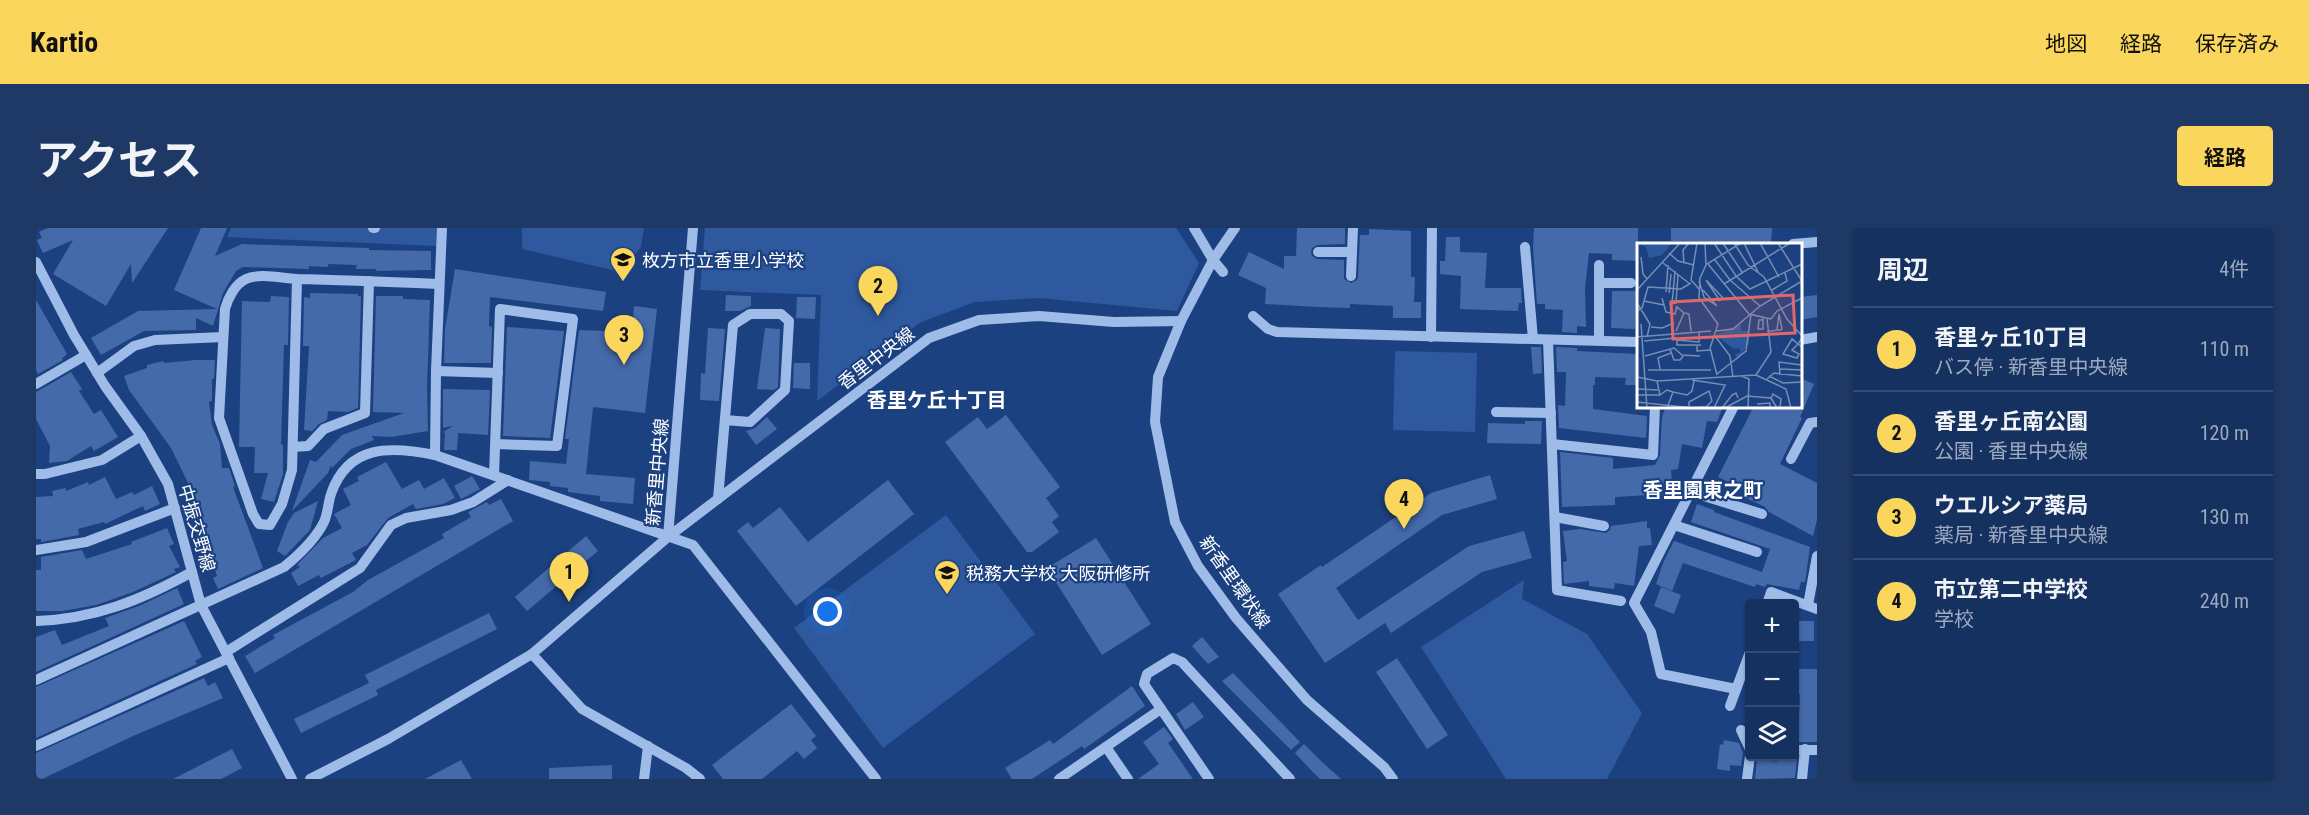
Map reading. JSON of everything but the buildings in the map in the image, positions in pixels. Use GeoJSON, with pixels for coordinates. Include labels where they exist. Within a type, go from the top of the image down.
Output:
{"type":"FeatureCollection","features":[{"type":"Feature","properties":{"kind":"street"},"geometry":{"type":"LineString","coordinates":[[435,455],[442,228]]}},
{"type":"Feature","properties":{"kind":"street","name":"新香里中央線"},"geometry":{"type":"LineString","coordinates":[[310,779],[388,739],[532,654],[668,537],[693,228]]}},
{"type":"Feature","properties":{"kind":"street"},"geometry":{"type":"LineString","coordinates":[[1194,228],[1223,272]]}},
{"type":"Feature","properties":{"kind":"street","name":"新香里環状線"},"geometry":{"type":"LineString","coordinates":[[1235,228],[1213,260],[1180,321],[1158,377],[1155,422],[1175,522],[1198,566],[1236,618],[1307,700],[1384,767],[1394,779]]}},
{"type":"Feature","properties":{"kind":"street"},"geometry":{"type":"LineString","coordinates":[[1351,276],[1353,228]]}},
{"type":"Feature","properties":{"kind":"street"},"geometry":{"type":"LineString","coordinates":[[1431,337],[1432,228]]}},
{"type":"Feature","properties":{"kind":"street"},"geometry":{"type":"LineString","coordinates":[[1802,243],[1817,242]]}},
{"type":"Feature","properties":{"kind":"street"},"geometry":{"type":"LineString","coordinates":[[1525,247],[1533,339]]}},
{"type":"Feature","properties":{"kind":"street"},"geometry":{"type":"LineString","coordinates":[[1318,252],[1352,252]]}},
{"type":"Feature","properties":{"kind":"street","name":"中振交野線"},"geometry":{"type":"LineString","coordinates":[[36,262],[74,335],[97,373],[141,436],[168,484],[201,605],[292,779]]}},
{"type":"Feature","properties":{"kind":"street"},"geometry":{"type":"LineString","coordinates":[[1599,265],[1599,340]]}},
{"type":"Feature","properties":{"kind":"street"},"geometry":{"type":"LineString","coordinates":[[297,279],[292,470],[282,504],[270,525],[260,524],[253,514],[219,418],[223,337],[229,297],[244,280],[255,277],[439,284]]}},
{"type":"Feature","properties":{"kind":"street"},"geometry":{"type":"LineString","coordinates":[[292,447],[308,446],[324,429],[364,413],[369,281]]}},
{"type":"Feature","properties":{"kind":"street"},"geometry":{"type":"LineString","coordinates":[[1599,283],[1631,283]]}},
{"type":"Feature","properties":{"kind":"street"},"geometry":{"type":"LineString","coordinates":[[494,475],[495,444],[498,373],[500,309],[573,319],[556,446],[495,444]]}},
{"type":"Feature","properties":{"kind":"street"},"geometry":{"type":"LineString","coordinates":[[718,499],[733,325],[750,314],[781,314],[789,321],[785,390],[750,422],[725,420]]}},
{"type":"Feature","properties":{"kind":"street","name":"香里中央線"},"geometry":{"type":"LineString","coordinates":[[668,537],[929,338],[979,320],[1029,316],[1114,322],[1180,321]]}},
{"type":"Feature","properties":{"kind":"street"},"geometry":{"type":"LineString","coordinates":[[1253,316],[1268,329],[1277,332],[1637,342]]}},
{"type":"Feature","properties":{"kind":"street"},"geometry":{"type":"LineString","coordinates":[[97,373],[134,346],[155,340],[223,337]]}},
{"type":"Feature","properties":{"kind":"street"},"geometry":{"type":"LineString","coordinates":[[1802,340],[1817,337]]}},
{"type":"Feature","properties":{"kind":"street"},"geometry":{"type":"LineString","coordinates":[[1548,340],[1557,590],[1621,601]]}},
{"type":"Feature","properties":{"kind":"street"},"geometry":{"type":"LineString","coordinates":[[36,384],[86,355]]}},
{"type":"Feature","properties":{"kind":"street"},"geometry":{"type":"LineString","coordinates":[[436,371],[498,373]]}},
{"type":"Feature","properties":{"kind":"street"},"geometry":{"type":"LineString","coordinates":[[1552,444],[1653,455],[1655,408]]}},
{"type":"Feature","properties":{"kind":"street"},"geometry":{"type":"LineString","coordinates":[[1733,408],[1634,603],[1651,632],[1661,674],[1736,689]]}},
{"type":"Feature","properties":{"kind":"street"},"geometry":{"type":"LineString","coordinates":[[1496,412],[1551,413]]}},
{"type":"Feature","properties":{"kind":"street"},"geometry":{"type":"LineString","coordinates":[[1791,459],[1810,423],[1817,422]]}},
{"type":"Feature","properties":{"kind":"street"},"geometry":{"type":"LineString","coordinates":[[36,474],[45,474],[102,460],[141,436]]}},
{"type":"Feature","properties":{"kind":"street"},"geometry":{"type":"LineString","coordinates":[[36,680],[285,567],[304,551],[325,521],[331,494],[344,468],[371,452],[404,448],[435,455],[693,545],[876,779]]}},
{"type":"Feature","properties":{"kind":"street"},"geometry":{"type":"LineString","coordinates":[[36,746],[227,655],[360,568],[392,525],[406,518],[452,510],[508,480]]}},
{"type":"Feature","properties":{"kind":"street"},"geometry":{"type":"LineString","coordinates":[[1691,492],[1762,514]]}},
{"type":"Feature","properties":{"kind":"street"},"geometry":{"type":"LineString","coordinates":[[36,550],[86,542],[175,508]]}},
{"type":"Feature","properties":{"kind":"street"},"geometry":{"type":"LineString","coordinates":[[1555,517],[1604,526]]}},
{"type":"Feature","properties":{"kind":"street"},"geometry":{"type":"LineString","coordinates":[[1674,525],[1757,552]]}},
{"type":"Feature","properties":{"kind":"street"},"geometry":{"type":"LineString","coordinates":[[1812,607],[1817,556]]}},
{"type":"Feature","properties":{"kind":"street"},"geometry":{"type":"LineString","coordinates":[[36,621],[90,615],[131,603],[192,572]]}},
{"type":"Feature","properties":{"kind":"street"},"geometry":{"type":"LineString","coordinates":[[1768,599],[1771,592],[1790,599]]}},
{"type":"Feature","properties":{"kind":"street"},"geometry":{"type":"LineString","coordinates":[[1730,706],[1749,653]]}},
{"type":"Feature","properties":{"kind":"street"},"geometry":{"type":"LineString","coordinates":[[532,654],[582,709],[686,768],[700,779]]}},
{"type":"Feature","properties":{"kind":"street"},"geometry":{"type":"LineString","coordinates":[[1209,779],[1144,684],[1148,675],[1173,658],[1182,662],[1290,779]]}},
{"type":"Feature","properties":{"kind":"street"},"geometry":{"type":"LineString","coordinates":[[1059,779],[1161,709]]}},
{"type":"Feature","properties":{"kind":"street"},"geometry":{"type":"LineString","coordinates":[[1741,730],[1745,739]]}},
{"type":"Feature","properties":{"kind":"street"},"geometry":{"type":"LineString","coordinates":[[644,779],[648,747]]}},
{"type":"Feature","properties":{"kind":"street"},"geometry":{"type":"LineString","coordinates":[[1106,747],[1128,779]]}},
{"type":"Feature","properties":{"kind":"street"},"geometry":{"type":"LineString","coordinates":[[1802,779],[1806,750]]}},
{"type":"Feature","properties":{"kind":"street"},"geometry":{"type":"LineString","coordinates":[[1747,779],[1749,761]]}},
{"type":"Feature","properties":{"kind":"shaded area"},"geometry":{"type":"Polygon","coordinates":[[[231,228],[438,228],[437,246],[227,237],[231,228]]]}},
{"type":"Feature","properties":{"kind":"shaded area"},"geometry":{"type":"Polygon","coordinates":[[[522,228],[644,228],[641,247],[621,272],[522,249],[522,228]]]}},
{"type":"Feature","properties":{"kind":"shaded area"},"geometry":{"type":"Polygon","coordinates":[[[705,228],[1176,228],[1199,263],[1177,311],[1039,298],[975,302],[921,322],[817,401],[821,295],[700,290],[705,228]]]}},
{"type":"Feature","properties":{"kind":"shaded area"},"geometry":{"type":"Polygon","coordinates":[[[1395,351],[1477,353],[1475,432],[1393,430],[1395,351]]]}},
{"type":"Feature","properties":{"kind":"shaded area"},"geometry":{"type":"Polygon","coordinates":[[[946,515],[1035,634],[883,748],[794,628],[946,515]]]}},
{"type":"Feature","properties":{"kind":"shaded area"},"geometry":{"type":"Polygon","coordinates":[[[1524,580],[1522,599],[1587,634],[1642,713],[1607,779],[1506,779],[1421,647],[1524,580]]]}},
{"type":"Feature","properties":{"kind":"place","name":"枚方市立香里小学校"},"geometry":{"type":"Point","coordinates":[623,283]}},
{"type":"Feature","properties":{"kind":"place","name":"香里ヶ丘南公園"},"geometry":{"type":"Point","coordinates":[878,316]}},
{"type":"Feature","properties":{"kind":"place","name":"ウエルシア薬局"},"geometry":{"type":"Point","coordinates":[624,365]}},
{"type":"Feature","properties":{"kind":"place","name":"市立第二中学校"},"geometry":{"type":"Point","coordinates":[1404,529]}},
{"type":"Feature","properties":{"kind":"place","name":"税務大学校 大阪研修所"},"geometry":{"type":"Point","coordinates":[947,596]}},
{"type":"Feature","properties":{"kind":"place","name":"香里ヶ丘10丁目"},"geometry":{"type":"Point","coordinates":[569,602]}},
{"type":"Feature","properties":{"kind":"district","name":"香里ケ丘十丁目"},"geometry":{"type":"Point","coordinates":[937,400]}},
{"type":"Feature","properties":{"kind":"district","name":"香里園東之町"},"geometry":{"type":"Point","coordinates":[1703,490]}}]}
